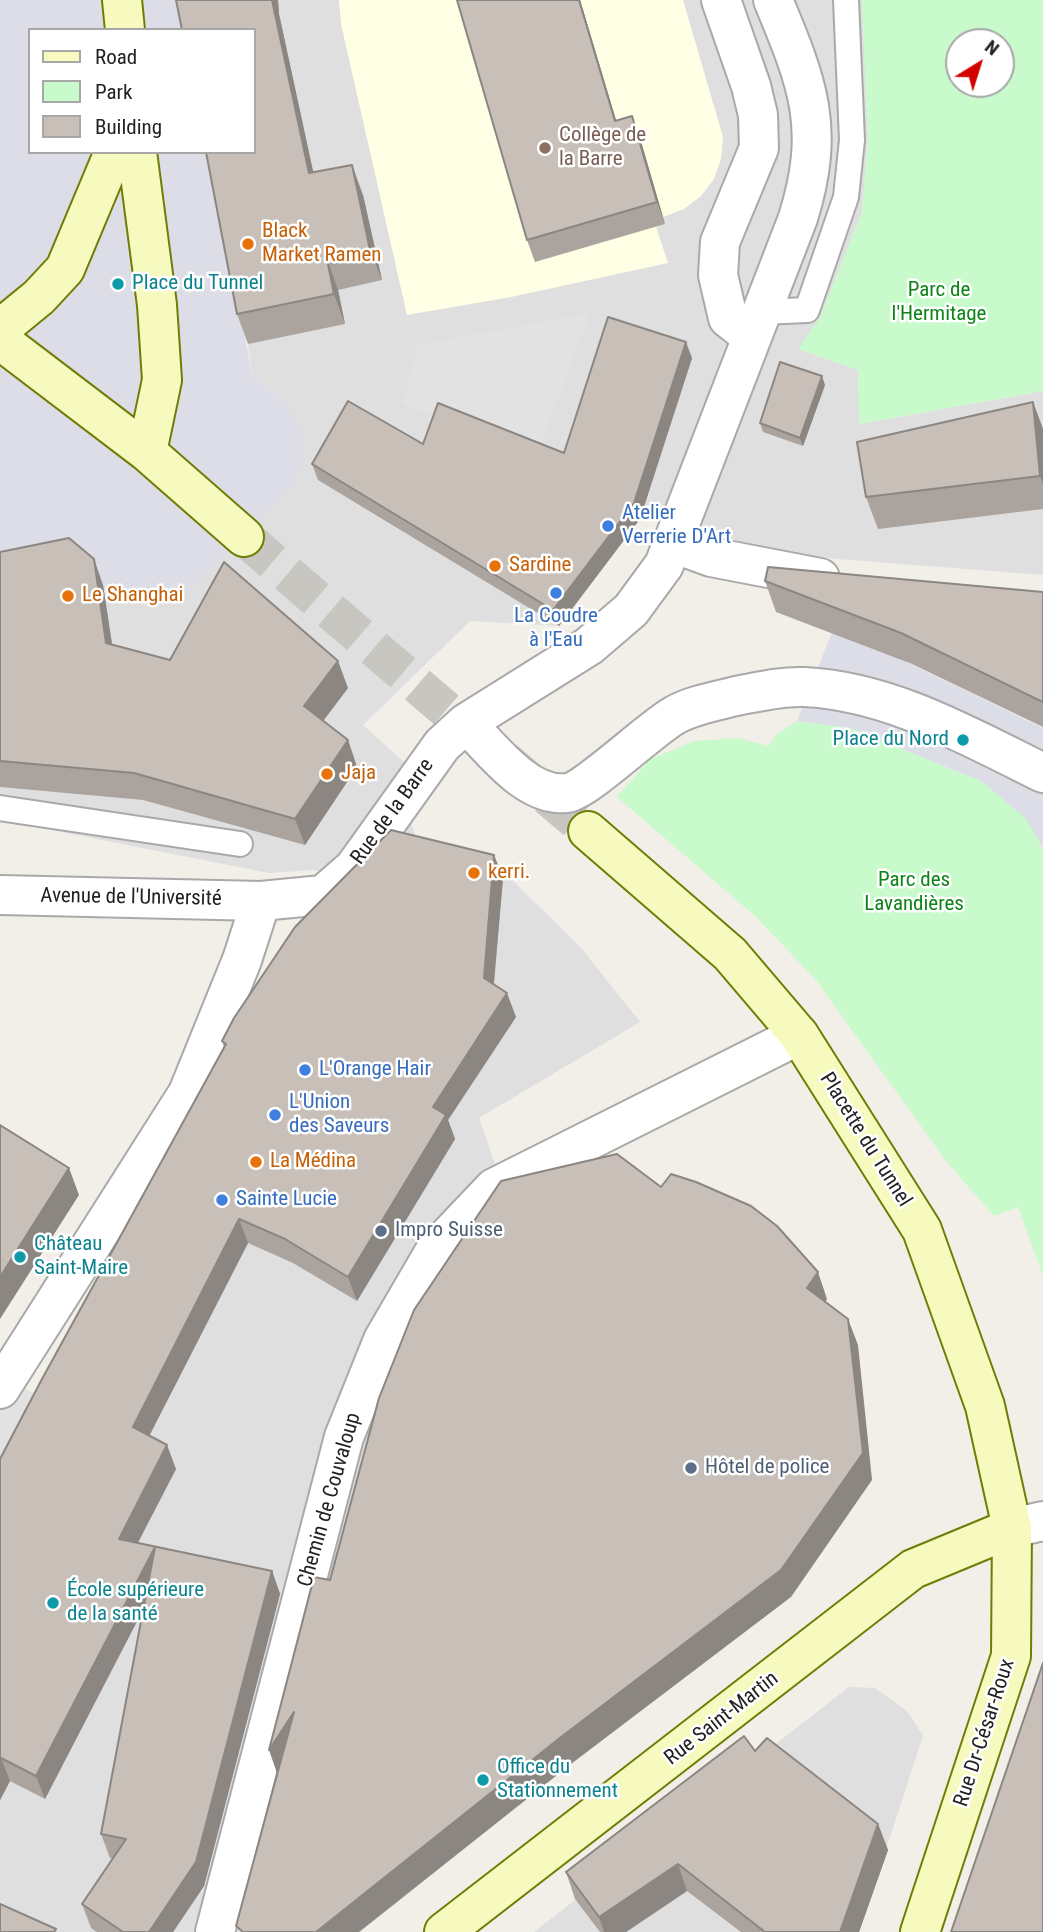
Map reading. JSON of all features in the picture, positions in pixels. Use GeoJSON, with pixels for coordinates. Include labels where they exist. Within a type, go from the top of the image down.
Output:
{"type":"FeatureCollection","features":[{"type":"Feature","properties":{"kind":"main road"},"geometry":{"type":"LineString","coordinates":[[122,0],[125,28]]}},
{"type":"Feature","properties":{"kind":"main road"},"geometry":{"type":"LineString","coordinates":[[0,328],[39,297],[65,269],[113,154]]}},
{"type":"Feature","properties":{"kind":"main road"},"geometry":{"type":"LineString","coordinates":[[137,154],[158,306],[162,380],[147,452]]}},
{"type":"Feature","properties":{"kind":"main road"},"geometry":{"type":"LineString","coordinates":[[0,340],[147,452],[244,537]]}},
{"type":"Feature","properties":{"kind":"main road","name":"Placette du Tunnel"},"geometry":{"type":"LineString","coordinates":[[588,831],[730,954],[799,1035],[922,1230],[1028,1525]]}},
{"type":"Feature","properties":{"kind":"main road","name":"Rue Saint-Martin"},"geometry":{"type":"LineString","coordinates":[[444,1932],[913,1569],[1028,1525]]}},
{"type":"Feature","properties":{"kind":"main road","name":"Rue Dr-César-Roux"},"geometry":{"type":"LineString","coordinates":[[920,1932],[1011,1656],[1028,1525]]}},
{"type":"Feature","properties":{"kind":"street"},"geometry":{"type":"LineString","coordinates":[[720,0],[751,86],[758,115],[759,148],[720,242],[718,275],[728,318],[757,324]]}},
{"type":"Feature","properties":{"kind":"street","name":"Rue de la Barre"},"geometry":{"type":"LineString","coordinates":[[261,901],[323,895],[334,886],[354,868],[442,745],[466,723],[589,646],[631,610],[664,565],[810,178],[812,113],[799,68],[773,0]]}},
{"type":"Feature","properties":{"kind":"street"},"geometry":{"type":"LineString","coordinates":[[673,542],[710,557],[804,577],[857,580]]}},
{"type":"Feature","properties":{"kind":"street"},"geometry":{"type":"LineString","coordinates":[[466,723],[529,786],[568,793],[592,780],[624,751],[676,714],[765,690],[803,687],[859,695],[925,716],[1043,773]]}},
{"type":"Feature","properties":{"kind":"street","name":"Avenue de l'Université"},"geometry":{"type":"LineString","coordinates":[[0,895],[261,901]]}},
{"type":"Feature","properties":{"kind":"street"},"geometry":{"type":"LineString","coordinates":[[0,1389],[188,1093],[242,960],[261,901]]}},
{"type":"Feature","properties":{"kind":"street","name":"Chemin de Couvaloup"},"geometry":{"type":"LineString","coordinates":[[215,1932],[344,1437],[383,1340],[436,1249],[494,1188],[799,1035]]}},
{"type":"Feature","properties":{"kind":"lane"},"geometry":{"type":"LineString","coordinates":[[757,324],[807,310],[846,197],[852,140],[846,0]]}},
{"type":"Feature","properties":{"kind":"lane"},"geometry":{"type":"LineString","coordinates":[[0,808],[240,844]]}},
{"type":"Feature","properties":{"kind":"shaded area","name":"Place du Tunnel"},"geometry":{"type":"Polygon","coordinates":[[[0,0],[184,0],[187,28],[28,28],[28,154],[210,154],[252,374],[285,403],[302,431],[304,462],[294,482],[190,592],[169,604],[103,585],[79,564],[0,579],[0,0]]]}},
{"type":"Feature","properties":{"kind":"shaded area"},"geometry":{"type":"Polygon","coordinates":[[[184,0],[862,0],[868,140],[862,212],[820,318],[799,349],[858,370],[859,424],[1043,391],[1043,575],[825,558],[751,547],[652,503],[559,626],[470,621],[363,725],[405,763],[406,805],[418,845],[501,869],[582,949],[640,1022],[479,1118],[510,1207],[827,1299],[817,1315],[858,1345],[872,1480],[791,1597],[571,1764],[360,1932],[0,1932],[0,1499],[367,885],[316,870],[269,873],[0,820],[0,579],[79,564],[103,585],[169,604],[285,403],[252,374],[248,344],[252,154],[256,154],[256,28],[249,28],[184,0]]]}},
{"type":"Feature","properties":{"kind":"shaded area","name":"Collège de la Barre"},"geometry":{"type":"Polygon","coordinates":[[[339,0],[683,0],[723,137],[721,159],[714,179],[701,196],[684,209],[663,217],[665,224],[656,227],[668,263],[511,297],[407,315],[341,24],[339,0]]]}},
{"type":"Feature","properties":{"kind":"shaded area"},"geometry":{"type":"Polygon","coordinates":[[[590,313],[537,456],[403,403],[418,345],[590,313]]]}},
{"type":"Feature","properties":{"kind":"shaded area","name":"Place du Nord"},"geometry":{"type":"Polygon","coordinates":[[[832,632],[888,653],[1043,728],[1043,849],[1026,819],[981,781],[850,728],[797,721],[832,632]]]}},
{"type":"Feature","properties":{"kind":"shaded area"},"geometry":{"type":"Polygon","coordinates":[[[0,1373],[50,1403],[0,1499],[0,1373]]]}},
{"type":"Feature","properties":{"kind":"shaded area"},"geometry":{"type":"Polygon","coordinates":[[[849,1687],[875,1688],[908,1712],[923,1736],[859,1932],[534,1932],[849,1687]]]}},
{"type":"Feature","properties":{"kind":"green space","name":"Parc de l'Hermitage"},"geometry":{"type":"Polygon","coordinates":[[[862,0],[1043,0],[1043,391],[859,424],[858,370],[798,349],[820,318],[862,212],[868,140],[862,0]]]}},
{"type":"Feature","properties":{"kind":"green space","name":"Parc des Lavandières"},"geometry":{"type":"Polygon","coordinates":[[[797,721],[850,728],[981,781],[1027,819],[1043,850],[1043,1276],[1018,1207],[994,1216],[946,1161],[816,980],[756,917],[617,797],[649,760],[694,741],[738,738],[769,746],[776,735],[797,721]]]}},
{"type":"Feature","properties":{"kind":"building"},"geometry":{"type":"Polygon","coordinates":[[[176,0],[272,0],[309,173],[352,165],[370,250],[327,259],[334,294],[237,314],[206,154],[256,154],[256,28],[182,28],[176,0]]]}},
{"type":"Feature","properties":{"kind":"building"},"geometry":{"type":"Polygon","coordinates":[[[457,0],[579,0],[615,121],[632,116],[657,202],[527,240],[457,0]]]}},
{"type":"Feature","properties":{"kind":"building"},"geometry":{"type":"Polygon","coordinates":[[[608,317],[686,342],[634,503],[553,610],[312,464],[348,401],[423,444],[438,403],[564,453],[608,317]]]}},
{"type":"Feature","properties":{"kind":"building"},"geometry":{"type":"Polygon","coordinates":[[[780,362],[822,376],[800,438],[760,423],[780,362]]]}},
{"type":"Feature","properties":{"kind":"building"},"geometry":{"type":"Polygon","coordinates":[[[1033,402],[1040,476],[866,497],[857,442],[1033,402]]]}},
{"type":"Feature","properties":{"kind":"building"},"geometry":{"type":"Polygon","coordinates":[[[69,538],[94,559],[106,643],[170,660],[224,562],[338,661],[304,706],[348,740],[295,819],[134,773],[0,761],[0,552],[69,538]]]}},
{"type":"Feature","properties":{"kind":"building"},"geometry":{"type":"Polygon","coordinates":[[[768,567],[1043,592],[1043,702],[901,633],[765,581],[768,567]]]}},
{"type":"Feature","properties":{"kind":"building"},"geometry":{"type":"Polygon","coordinates":[[[391,830],[494,855],[484,978],[507,993],[433,1107],[446,1115],[348,1277],[285,1239],[239,1219],[133,1427],[167,1445],[119,1539],[272,1571],[196,1862],[149,1932],[123,1932],[82,1904],[126,1839],[101,1834],[155,1547],[36,1776],[1,1758],[0,1760],[0,1459],[226,1044],[222,1041],[234,1018],[295,927],[391,830]]]}},
{"type":"Feature","properties":{"kind":"building"},"geometry":{"type":"Polygon","coordinates":[[[0,1125],[69,1168],[0,1277],[0,1125]]]}},
{"type":"Feature","properties":{"kind":"building"},"geometry":{"type":"Polygon","coordinates":[[[617,1154],[661,1187],[671,1174],[751,1206],[777,1226],[818,1272],[807,1288],[848,1319],[863,1453],[781,1570],[561,1737],[316,1932],[243,1932],[236,1926],[294,1712],[269,1750],[314,1577],[330,1580],[379,1398],[414,1310],[501,1181],[617,1154]]]}},
{"type":"Feature","properties":{"kind":"building"},"geometry":{"type":"Polygon","coordinates":[[[1043,1663],[1043,1932],[951,1932],[1043,1663]]]}},
{"type":"Feature","properties":{"kind":"building"},"geometry":{"type":"Polygon","coordinates":[[[744,1736],[755,1751],[767,1738],[878,1824],[840,1932],[765,1932],[678,1864],[599,1917],[566,1872],[744,1736]]]}},
{"type":"Feature","properties":{"kind":"building"},"geometry":{"type":"Polygon","coordinates":[[[0,1904],[56,1929],[54,1932],[0,1932],[0,1904]]]}},
{"type":"Feature","properties":{"kind":"tunnel"},"geometry":{"type":"LineString","coordinates":[[244,537],[588,831]]}},
{"type":"Feature","properties":{"kind":"place","name":"Collège de la Barre"},"geometry":{"type":"Point","coordinates":[545,148]}},
{"type":"Feature","properties":{"kind":"place","name":"Black Market Ramen"},"geometry":{"type":"Point","coordinates":[248,244]}},
{"type":"Feature","properties":{"kind":"place","name":"Place du Tunnel"},"geometry":{"type":"Point","coordinates":[118,284]}},
{"type":"Feature","properties":{"kind":"place","name":"Atelier Verrerie D'Art"},"geometry":{"type":"Point","coordinates":[608,526]}},
{"type":"Feature","properties":{"kind":"place","name":"Sardine"},"geometry":{"type":"Point","coordinates":[495,566]}},
{"type":"Feature","properties":{"kind":"place","name":"La Coudre à l'Eau"},"geometry":{"type":"Point","coordinates":[556,593]}},
{"type":"Feature","properties":{"kind":"place","name":"Le Shanghai"},"geometry":{"type":"Point","coordinates":[68,596]}},
{"type":"Feature","properties":{"kind":"place","name":"Place du Nord"},"geometry":{"type":"Point","coordinates":[963,740]}},
{"type":"Feature","properties":{"kind":"place","name":"Jaja"},"geometry":{"type":"Point","coordinates":[327,774]}},
{"type":"Feature","properties":{"kind":"place","name":"kerri."},"geometry":{"type":"Point","coordinates":[474,873]}},
{"type":"Feature","properties":{"kind":"place","name":"L'Orange Hair"},"geometry":{"type":"Point","coordinates":[305,1070]}},
{"type":"Feature","properties":{"kind":"place","name":"L'Union des Saveurs"},"geometry":{"type":"Point","coordinates":[275,1115]}},
{"type":"Feature","properties":{"kind":"place","name":"La Médina"},"geometry":{"type":"Point","coordinates":[256,1162]}},
{"type":"Feature","properties":{"kind":"place","name":"Sainte Lucie"},"geometry":{"type":"Point","coordinates":[222,1200]}},
{"type":"Feature","properties":{"kind":"place","name":"Impro Suisse"},"geometry":{"type":"Point","coordinates":[381,1231]}},
{"type":"Feature","properties":{"kind":"place","name":"Château Saint-Maire"},"geometry":{"type":"Point","coordinates":[20,1257]}},
{"type":"Feature","properties":{"kind":"place","name":"Hôtel de police"},"geometry":{"type":"Point","coordinates":[691,1468]}},
{"type":"Feature","properties":{"kind":"place","name":"École supérieure de la santé"},"geometry":{"type":"Point","coordinates":[53,1603]}},
{"type":"Feature","properties":{"kind":"place","name":"Office du Stationnement"},"geometry":{"type":"Point","coordinates":[483,1780]}}]}
